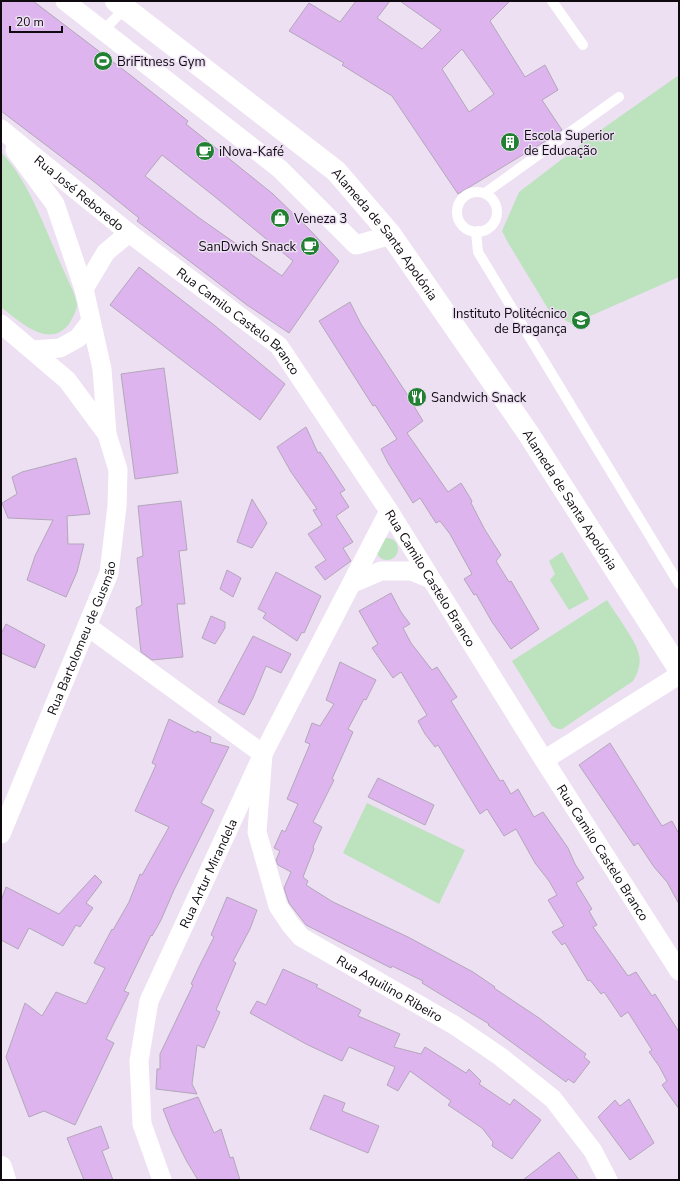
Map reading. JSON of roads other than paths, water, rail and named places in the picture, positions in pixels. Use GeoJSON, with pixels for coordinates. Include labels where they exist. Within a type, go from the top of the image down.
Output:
{"type":"FeatureCollection","features":[{"type":"Feature","properties":{"kind":"street"},"geometry":{"type":"LineString","coordinates":[[65,1],[280,169],[356,245],[391,235]]}},
{"type":"Feature","properties":{"kind":"street","name":"Alameda de Santa Apolónia"},"geometry":{"type":"LineString","coordinates":[[120,4],[336,171],[391,235],[528,433],[679,669]]}},
{"type":"Feature","properties":{"kind":"street","name":"Rua José Reboredo"},"geometry":{"type":"LineString","coordinates":[[1,130],[129,233],[106,252],[84,289]]}},
{"type":"Feature","properties":{"kind":"street","name":"Rua José Reboredo"},"geometry":{"type":"LineString","coordinates":[[1,130],[55,204],[84,289]]}},
{"type":"Feature","properties":{"kind":"street","name":"Rua Camilo Castelo Branco"},"geometry":{"type":"LineString","coordinates":[[129,233],[279,346],[390,511],[544,760],[679,971]]}},
{"type":"Feature","properties":{"kind":"street","name":"Rua Bartolomeu de Gusmão"},"geometry":{"type":"LineString","coordinates":[[1,834],[108,573],[117,506],[118,470],[107,434],[102,370],[84,289]]}},
{"type":"Feature","properties":{"kind":"street"},"geometry":{"type":"LineString","coordinates":[[33,350],[60,348],[78,338],[91,321]]}},
{"type":"Feature","properties":{"kind":"street","name":"Rua Bartolomeu de Gusmão"},"geometry":{"type":"LineString","coordinates":[[1,324],[67,380],[107,434]]}},
{"type":"Feature","properties":{"kind":"street","name":"Rua Artur Mirandela"},"geometry":{"type":"LineString","coordinates":[[162,1180],[142,1124],[139,1061],[149,1001],[263,754],[390,511]]}},
{"type":"Feature","properties":{"kind":"street"},"geometry":{"type":"LineString","coordinates":[[352,583],[381,572],[410,571],[431,578]]}},
{"type":"Feature","properties":{"kind":"street"},"geometry":{"type":"LineString","coordinates":[[87,626],[263,754]]}},
{"type":"Feature","properties":{"kind":"street"},"geometry":{"type":"LineString","coordinates":[[544,760],[679,675]]}},
{"type":"Feature","properties":{"kind":"street","name":"Rua Aquilino Ribeiro"},"geometry":{"type":"LineString","coordinates":[[263,754],[258,832],[278,906],[301,937],[454,1025],[501,1057],[553,1100],[593,1151],[608,1180]]}},
{"type":"Feature","properties":{"kind":"street"},"geometry":{"type":"LineString","coordinates":[[1,1167],[5,1180]]}},
{"type":"Feature","properties":{"kind":"lane"},"geometry":{"type":"LineString","coordinates":[[552,1],[583,45]]}},
{"type":"Feature","properties":{"kind":"lane"},"geometry":{"type":"LineString","coordinates":[[104,30],[120,4]]}},
{"type":"Feature","properties":{"kind":"lane"},"geometry":{"type":"LineString","coordinates":[[485,193],[619,97]]}},
{"type":"Feature","properties":{"kind":"lane"},"geometry":{"type":"LineString","coordinates":[[478,192],[485,193],[491,197],[495,202],[497,209],[497,215],[490,227],[478,231],[465,227],[458,216],[458,208],[465,196],[478,192]]}},
{"type":"Feature","properties":{"kind":"lane"},"geometry":{"type":"LineString","coordinates":[[478,231],[476,232],[478,252],[679,584]]}},
{"type":"Feature","properties":{"kind":"place","name":"BriFitness Gym"},"geometry":{"type":"Point","coordinates":[103,61]}},
{"type":"Feature","properties":{"kind":"place","name":"Escola Superior de Educação"},"geometry":{"type":"Point","coordinates":[510,142]}},
{"type":"Feature","properties":{"kind":"place","name":"iNova-Kafé"},"geometry":{"type":"Point","coordinates":[205,151]}},
{"type":"Feature","properties":{"kind":"place","name":"Veneza 3"},"geometry":{"type":"Point","coordinates":[280,218]}},
{"type":"Feature","properties":{"kind":"place","name":"SanDwich Snack"},"geometry":{"type":"Point","coordinates":[310,246]}},
{"type":"Feature","properties":{"kind":"place","name":"Instituto Politécnico de Bragança"},"geometry":{"type":"Point","coordinates":[581,320]}},
{"type":"Feature","properties":{"kind":"place","name":"Sandwich Snack"},"geometry":{"type":"Point","coordinates":[417,397]}}]}
